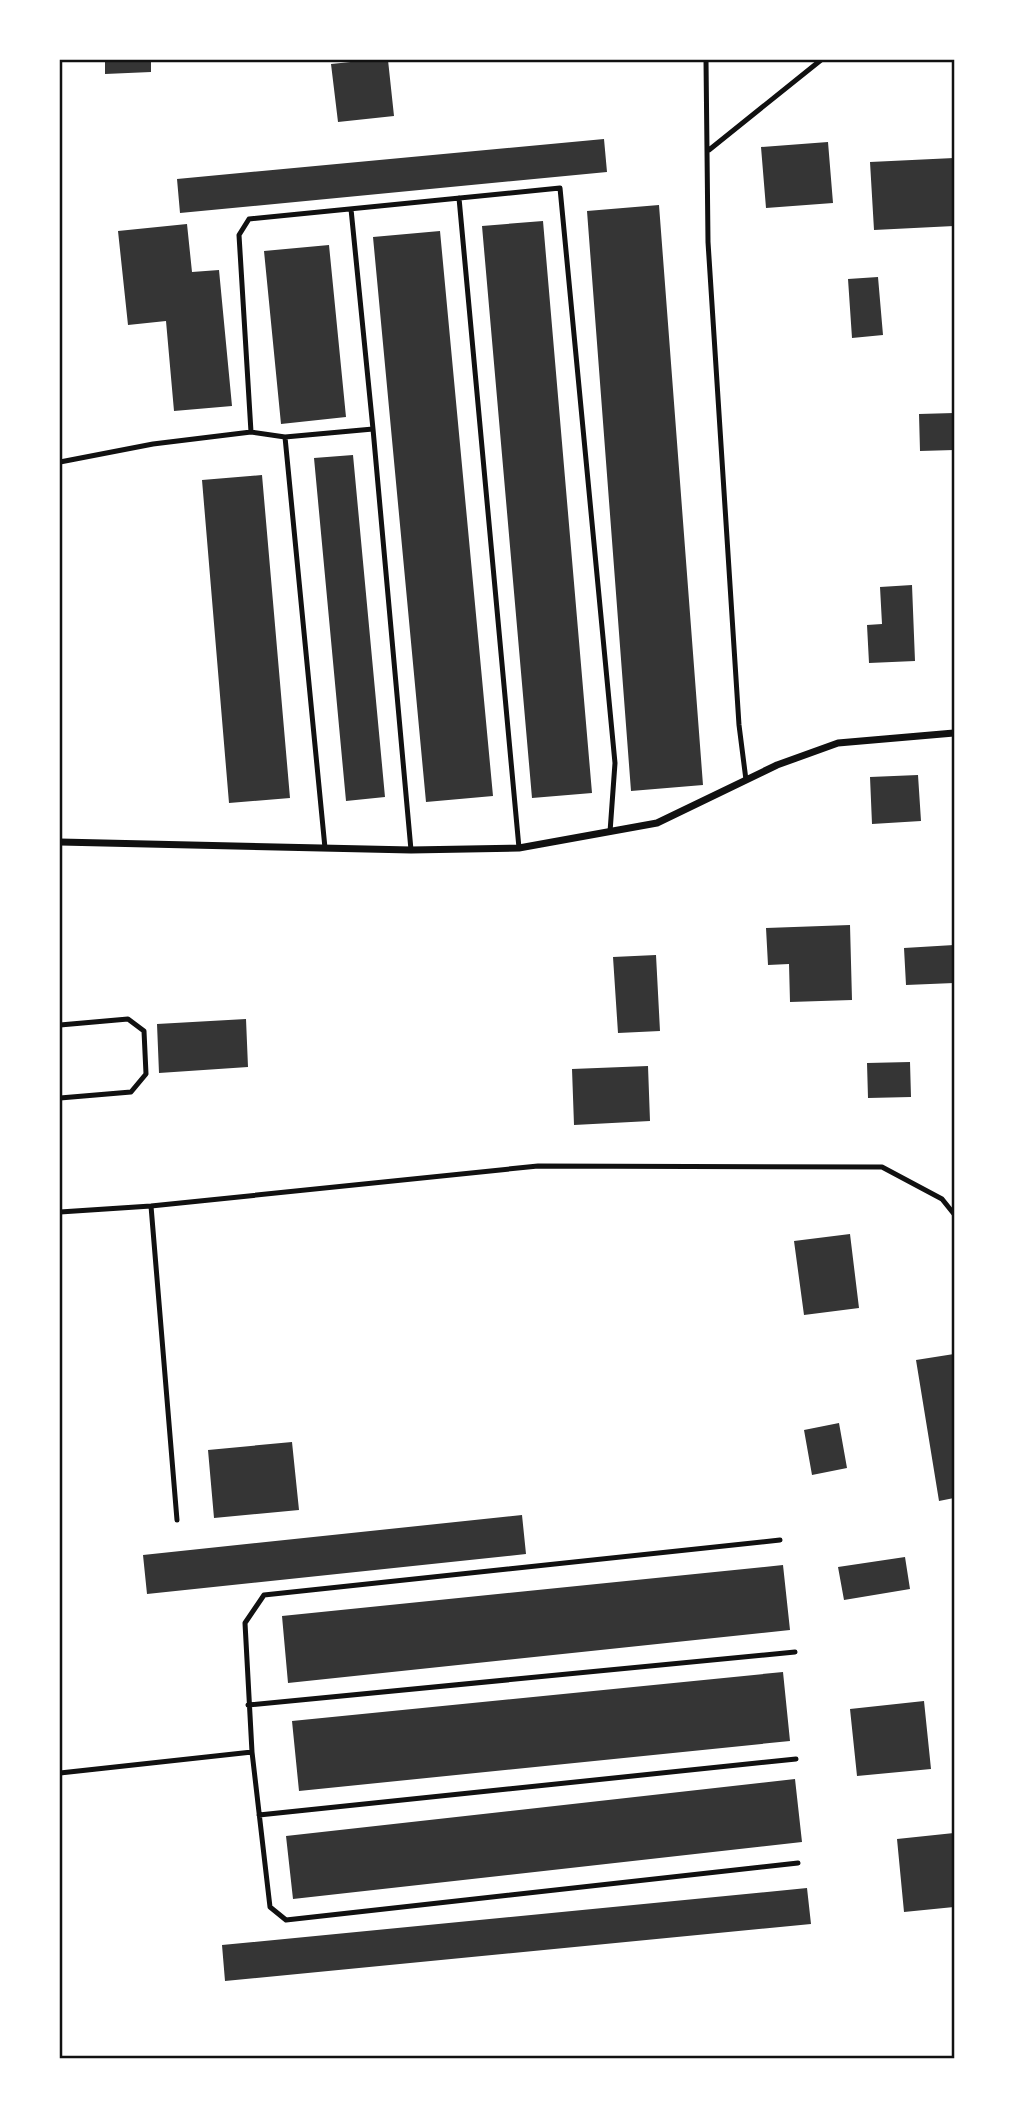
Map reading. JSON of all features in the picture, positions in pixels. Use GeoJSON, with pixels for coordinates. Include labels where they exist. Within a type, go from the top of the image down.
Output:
{"type":"FeatureCollection","features":[{"type":"Feature","properties":{"kind":"street"},"geometry":{"type":"LineString","coordinates":[[60,842],[411,850],[519,848],[657,823],[746,780],[838,743],[954,733]]}},
{"type":"Feature","properties":{"kind":"lane"},"geometry":{"type":"LineString","coordinates":[[706,60],[708,242],[739,725],[746,780]]}},
{"type":"Feature","properties":{"kind":"lane"},"geometry":{"type":"LineString","coordinates":[[709,150],[821,60]]}},
{"type":"Feature","properties":{"kind":"lane"},"geometry":{"type":"LineString","coordinates":[[251,432],[239,235],[249,219],[560,188],[615,763],[610,832]]}},
{"type":"Feature","properties":{"kind":"lane"},"geometry":{"type":"LineString","coordinates":[[459,198],[519,848]]}},
{"type":"Feature","properties":{"kind":"lane"},"geometry":{"type":"LineString","coordinates":[[351,209],[411,850]]}},
{"type":"Feature","properties":{"kind":"lane"},"geometry":{"type":"LineString","coordinates":[[60,462],[153,443],[251,432],[285,437],[373,429]]}},
{"type":"Feature","properties":{"kind":"lane"},"geometry":{"type":"LineString","coordinates":[[285,437],[326,848]]}},
{"type":"Feature","properties":{"kind":"lane"},"geometry":{"type":"LineString","coordinates":[[60,1025],[128,1019],[144,1031],[146,1074],[131,1092],[60,1098]]}},
{"type":"Feature","properties":{"kind":"lane"},"geometry":{"type":"LineString","coordinates":[[60,1212],[151,1206],[538,1166],[883,1167],[942,1199],[954,1214]]}},
{"type":"Feature","properties":{"kind":"lane"},"geometry":{"type":"LineString","coordinates":[[151,1206],[177,1520]]}},
{"type":"Feature","properties":{"kind":"lane"},"geometry":{"type":"LineString","coordinates":[[779,1540],[264,1595],[245,1623],[248,1705],[270,1907],[286,1920],[798,1863]]}},
{"type":"Feature","properties":{"kind":"lane"},"geometry":{"type":"LineString","coordinates":[[248,1705],[795,1652]]}},
{"type":"Feature","properties":{"kind":"lane"},"geometry":{"type":"LineString","coordinates":[[60,1773],[252,1752]]}},
{"type":"Feature","properties":{"kind":"lane"},"geometry":{"type":"LineString","coordinates":[[259,1815],[796,1759]]}},
{"type":"Feature","properties":{"kind":"building"},"geometry":{"type":"Polygon","coordinates":[[[105,60],[151,60],[151,72],[105,74],[105,60]]]}},
{"type":"Feature","properties":{"kind":"building"},"geometry":{"type":"Polygon","coordinates":[[[388,60],[394,116],[338,122],[331,64],[388,60]]]}},
{"type":"Feature","properties":{"kind":"building"},"geometry":{"type":"Polygon","coordinates":[[[604,139],[607,172],[180,213],[177,179],[604,139]]]}},
{"type":"Feature","properties":{"kind":"building"},"geometry":{"type":"Polygon","coordinates":[[[828,142],[833,203],[766,208],[761,147],[828,142]]]}},
{"type":"Feature","properties":{"kind":"building"},"geometry":{"type":"Polygon","coordinates":[[[954,158],[954,226],[874,230],[870,162],[954,158]]]}},
{"type":"Feature","properties":{"kind":"building"},"geometry":{"type":"Polygon","coordinates":[[[659,205],[703,785],[631,791],[587,211],[659,205]]]}},
{"type":"Feature","properties":{"kind":"building"},"geometry":{"type":"Polygon","coordinates":[[[543,221],[592,793],[532,798],[482,226],[543,221]]]}},
{"type":"Feature","properties":{"kind":"building"},"geometry":{"type":"Polygon","coordinates":[[[187,224],[192,272],[219,270],[232,406],[174,411],[166,321],[128,325],[118,231],[187,224]]]}},
{"type":"Feature","properties":{"kind":"building"},"geometry":{"type":"Polygon","coordinates":[[[440,231],[493,796],[426,802],[373,237],[440,231]]]}},
{"type":"Feature","properties":{"kind":"building"},"geometry":{"type":"Polygon","coordinates":[[[329,245],[346,417],[281,424],[264,251],[329,245]]]}},
{"type":"Feature","properties":{"kind":"building"},"geometry":{"type":"Polygon","coordinates":[[[878,277],[883,335],[852,338],[848,279],[878,277]]]}},
{"type":"Feature","properties":{"kind":"building"},"geometry":{"type":"Polygon","coordinates":[[[954,413],[954,450],[920,451],[919,414],[954,413]]]}},
{"type":"Feature","properties":{"kind":"building"},"geometry":{"type":"Polygon","coordinates":[[[353,455],[385,797],[346,801],[314,458],[353,455]]]}},
{"type":"Feature","properties":{"kind":"building"},"geometry":{"type":"Polygon","coordinates":[[[262,475],[290,798],[229,803],[202,480],[262,475]]]}},
{"type":"Feature","properties":{"kind":"building"},"geometry":{"type":"Polygon","coordinates":[[[912,585],[915,661],[869,663],[867,625],[882,624],[880,587],[912,585]]]}},
{"type":"Feature","properties":{"kind":"building"},"geometry":{"type":"Polygon","coordinates":[[[918,775],[921,821],[872,824],[870,777],[918,775]]]}},
{"type":"Feature","properties":{"kind":"building"},"geometry":{"type":"Polygon","coordinates":[[[850,925],[852,1000],[790,1002],[789,964],[768,965],[766,928],[850,925]]]}},
{"type":"Feature","properties":{"kind":"building"},"geometry":{"type":"Polygon","coordinates":[[[954,945],[954,983],[906,985],[904,948],[954,945]]]}},
{"type":"Feature","properties":{"kind":"building"},"geometry":{"type":"Polygon","coordinates":[[[656,955],[660,1031],[618,1033],[613,957],[656,955]]]}},
{"type":"Feature","properties":{"kind":"building"},"geometry":{"type":"Polygon","coordinates":[[[246,1019],[248,1067],[159,1073],[157,1024],[246,1019]]]}},
{"type":"Feature","properties":{"kind":"building"},"geometry":{"type":"Polygon","coordinates":[[[910,1062],[911,1097],[868,1098],[867,1063],[910,1062]]]}},
{"type":"Feature","properties":{"kind":"building"},"geometry":{"type":"Polygon","coordinates":[[[648,1066],[650,1121],[574,1125],[572,1069],[648,1066]]]}},
{"type":"Feature","properties":{"kind":"building"},"geometry":{"type":"Polygon","coordinates":[[[850,1234],[859,1308],[804,1315],[794,1241],[850,1234]]]}},
{"type":"Feature","properties":{"kind":"building"},"geometry":{"type":"Polygon","coordinates":[[[954,1354],[954,1498],[939,1501],[916,1360],[954,1354]]]}},
{"type":"Feature","properties":{"kind":"building"},"geometry":{"type":"Polygon","coordinates":[[[839,1423],[847,1468],[812,1475],[804,1430],[839,1423]]]}},
{"type":"Feature","properties":{"kind":"building"},"geometry":{"type":"Polygon","coordinates":[[[292,1442],[299,1510],[214,1518],[208,1450],[292,1442]]]}},
{"type":"Feature","properties":{"kind":"building"},"geometry":{"type":"Polygon","coordinates":[[[522,1515],[526,1554],[147,1594],[143,1555],[522,1515]]]}},
{"type":"Feature","properties":{"kind":"building"},"geometry":{"type":"Polygon","coordinates":[[[905,1557],[910,1589],[844,1600],[838,1567],[905,1557]]]}},
{"type":"Feature","properties":{"kind":"building"},"geometry":{"type":"Polygon","coordinates":[[[783,1565],[790,1630],[288,1683],[282,1616],[783,1565]]]}},
{"type":"Feature","properties":{"kind":"building"},"geometry":{"type":"Polygon","coordinates":[[[783,1672],[790,1741],[299,1791],[292,1721],[783,1672]]]}},
{"type":"Feature","properties":{"kind":"building"},"geometry":{"type":"Polygon","coordinates":[[[924,1701],[931,1769],[857,1776],[850,1709],[924,1701]]]}},
{"type":"Feature","properties":{"kind":"building"},"geometry":{"type":"Polygon","coordinates":[[[795,1779],[802,1842],[293,1899],[286,1836],[795,1779]]]}},
{"type":"Feature","properties":{"kind":"building"},"geometry":{"type":"Polygon","coordinates":[[[954,1833],[954,1907],[904,1912],[897,1839],[954,1833]]]}},
{"type":"Feature","properties":{"kind":"building"},"geometry":{"type":"Polygon","coordinates":[[[807,1888],[811,1924],[225,1981],[222,1945],[807,1888]]]}}]}
